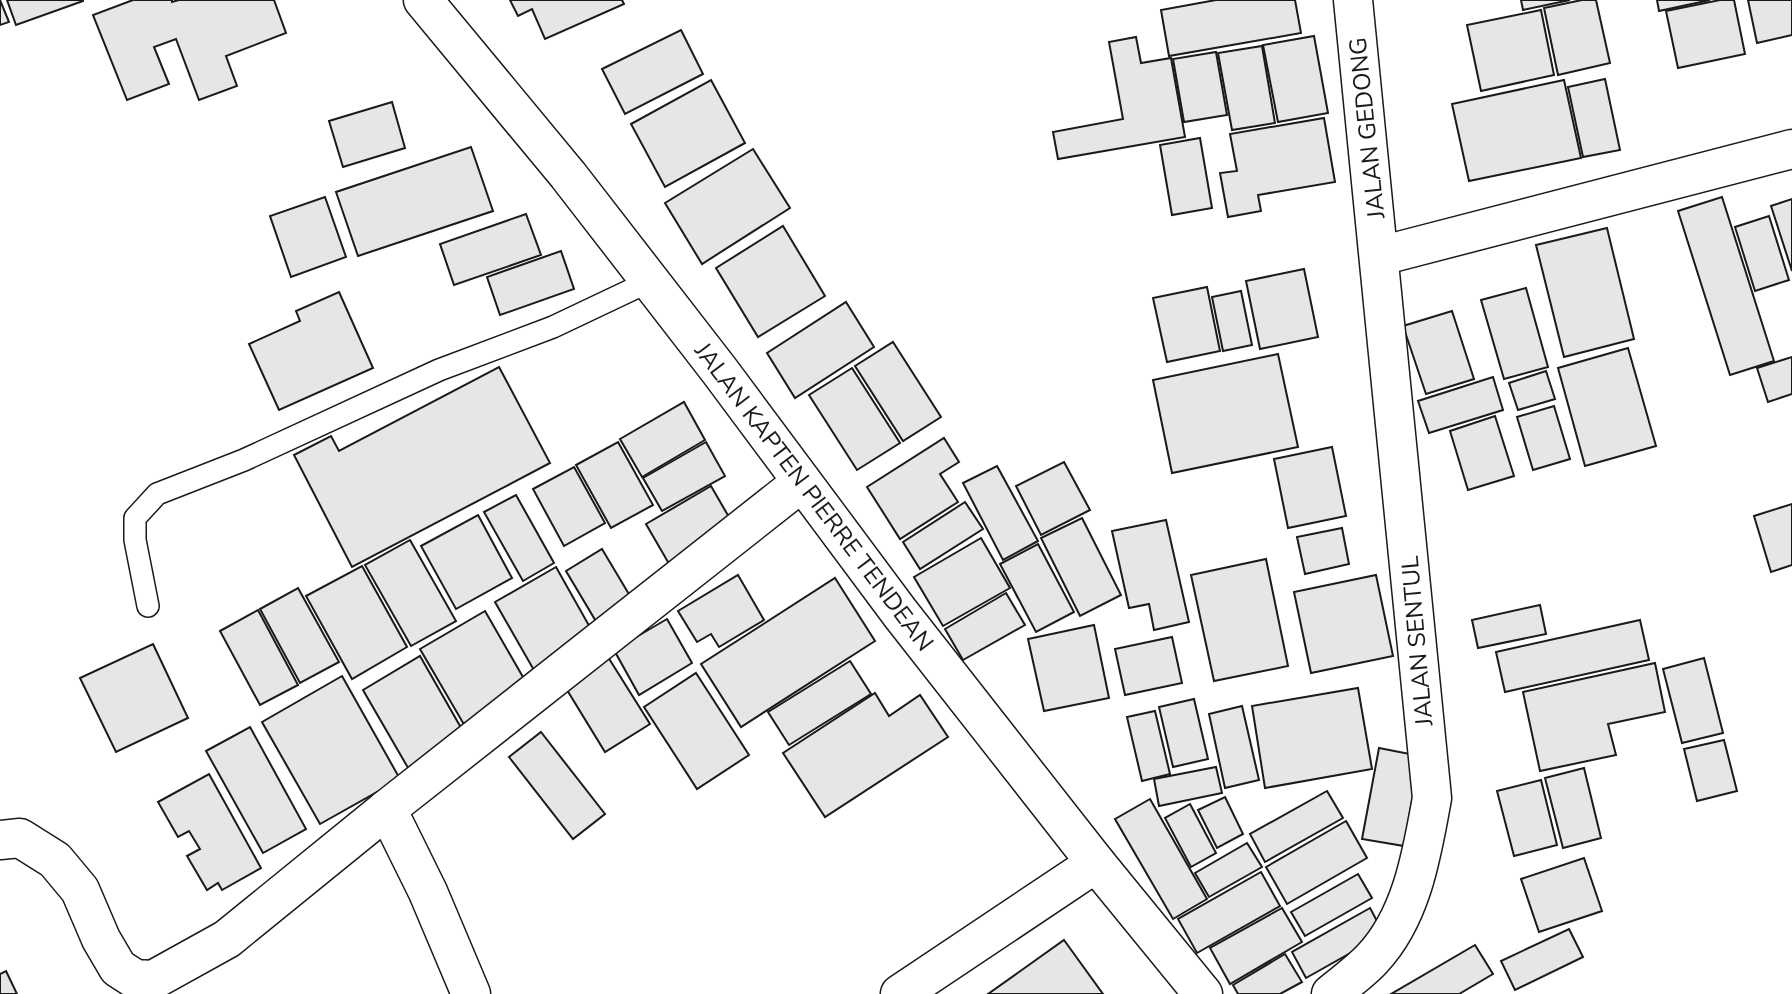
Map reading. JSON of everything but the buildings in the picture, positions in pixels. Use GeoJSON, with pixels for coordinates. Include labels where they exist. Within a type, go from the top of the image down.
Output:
{"type":"FeatureCollection","features":[{"type":"Feature","properties":{"kind":"street","name":"JALAN KAPTEN PIERRE TENDEAN"},"geometry":{"type":"LineString","coordinates":[[423,0],[568,175],[900,613],[1096,863],[1203,994]]}},
{"type":"Feature","properties":{"kind":"street","name":"JALAN GEDONG"},"geometry":{"type":"LineString","coordinates":[[1353,0],[1380,256]]}},
{"type":"Feature","properties":{"kind":"street"},"geometry":{"type":"LineString","coordinates":[[1380,256],[1792,149]]}},
{"type":"Feature","properties":{"kind":"street","name":"JALAN SENTUL"},"geometry":{"type":"LineString","coordinates":[[1331,994],[1373,958],[1396,926],[1415,875],[1432,798],[1380,256]]}},
{"type":"Feature","properties":{"kind":"street"},"geometry":{"type":"LineString","coordinates":[[0,840],[20,838],[55,860],[80,890],[101,939],[118,968],[135,979],[153,980],[227,939],[802,482]]}},
{"type":"Feature","properties":{"kind":"street"},"geometry":{"type":"LineString","coordinates":[[387,810],[428,892],[471,994]]}},
{"type":"Feature","properties":{"kind":"street"},"geometry":{"type":"LineString","coordinates":[[900,994],[1096,863]]}},
{"type":"Feature","properties":{"kind":"lane"},"geometry":{"type":"LineString","coordinates":[[148,606],[135,540],[135,518],[157,494],[244,460],[439,370],[553,327],[650,282]]}}]}
